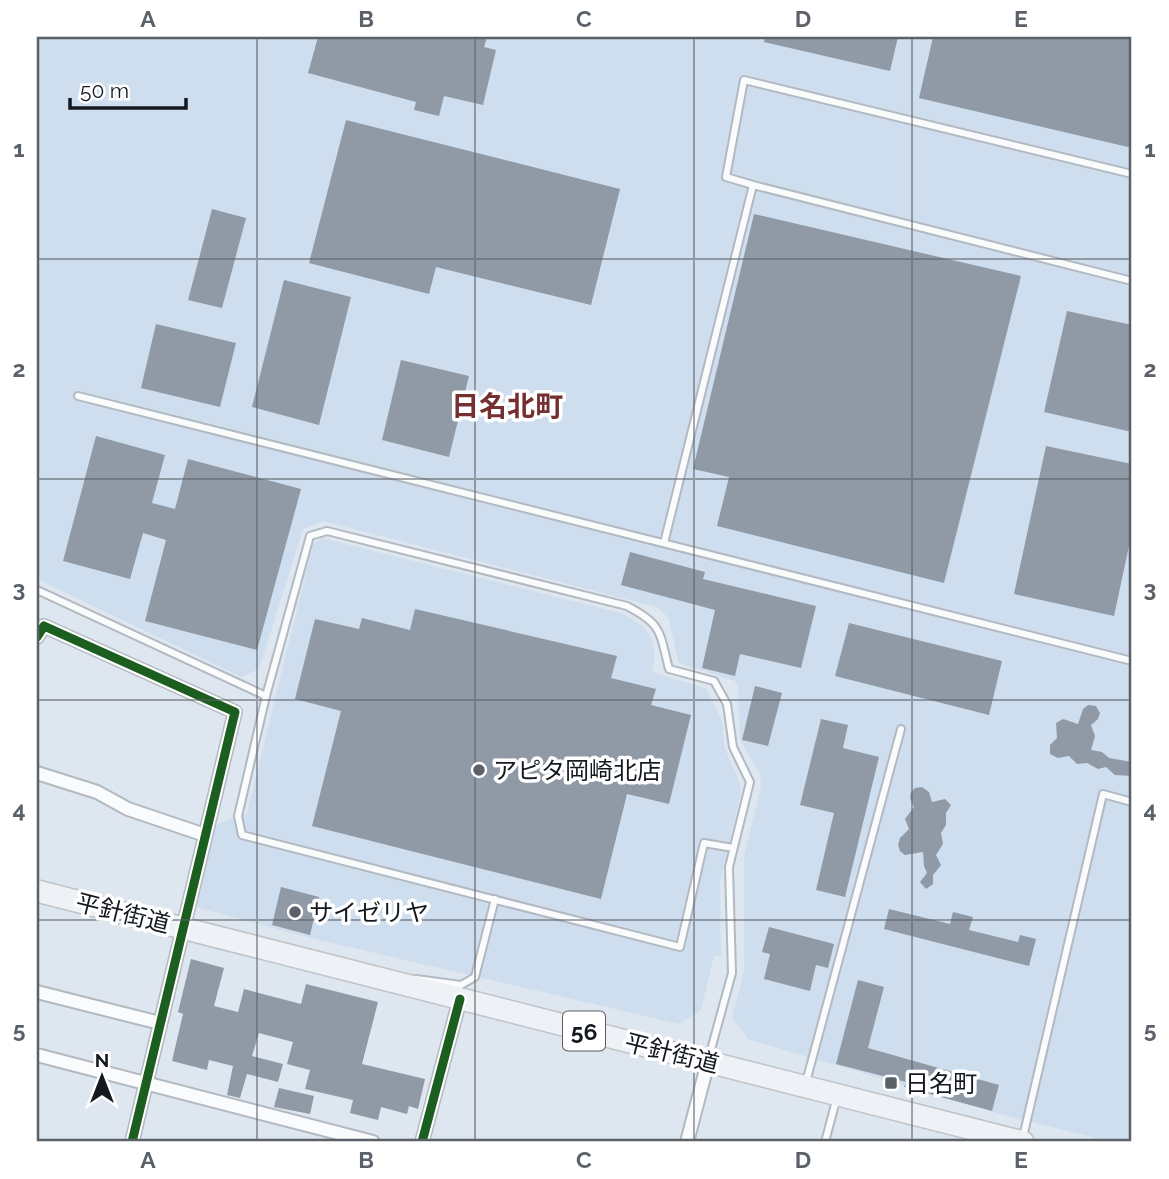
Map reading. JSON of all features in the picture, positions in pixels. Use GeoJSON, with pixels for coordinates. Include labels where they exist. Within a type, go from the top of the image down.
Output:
{"type":"FeatureCollection","features":[{"type":"Feature","properties":{"kind":"main road","name":"平針街道"},"geometry":{"type":"LineString","coordinates":[[37,891],[837,1095],[966,1135],[1022,1142]]}},
{"type":"Feature","properties":{"kind":"street"},"geometry":{"type":"LineString","coordinates":[[37,637],[44,626],[235,712],[132,1142]]}},
{"type":"Feature","properties":{"kind":"street"},"geometry":{"type":"LineString","coordinates":[[37,773],[97,792],[128,809],[205,835]]}},
{"type":"Feature","properties":{"kind":"street"},"geometry":{"type":"LineString","coordinates":[[37,992],[160,1023]]}},
{"type":"Feature","properties":{"kind":"street"},"geometry":{"type":"LineString","coordinates":[[422,1142],[460,999]]}},
{"type":"Feature","properties":{"kind":"street"},"geometry":{"type":"LineString","coordinates":[[37,1055],[373,1142]]}},
{"type":"Feature","properties":{"kind":"street"},"geometry":{"type":"LineString","coordinates":[[687,1142],[708,1062]]}},
{"type":"Feature","properties":{"kind":"lane"},"geometry":{"type":"LineString","coordinates":[[1132,174],[744,79],[726,177],[1132,281]]}},
{"type":"Feature","properties":{"kind":"lane"},"geometry":{"type":"LineString","coordinates":[[664,543],[753,185]]}},
{"type":"Feature","properties":{"kind":"lane"},"geometry":{"type":"LineString","coordinates":[[78,396],[1132,662]]}},
{"type":"Feature","properties":{"kind":"lane"},"geometry":{"type":"LineString","coordinates":[[708,1062],[732,973],[729,866],[750,782],[733,747],[727,704],[714,681],[669,669],[659,631],[650,618],[626,606],[327,531],[310,536],[266,696],[238,816],[242,835],[680,947],[704,843],[733,848]]}},
{"type":"Feature","properties":{"kind":"lane"},"geometry":{"type":"LineString","coordinates":[[37,590],[266,696]]}},
{"type":"Feature","properties":{"kind":"lane"},"geometry":{"type":"LineString","coordinates":[[805,1087],[901,729]]}},
{"type":"Feature","properties":{"kind":"lane"},"geometry":{"type":"LineString","coordinates":[[1022,1142],[1103,794],[1132,802]]}},
{"type":"Feature","properties":{"kind":"lane"},"geometry":{"type":"LineString","coordinates":[[390,981],[422,978],[461,985],[475,977],[495,899]]}},
{"type":"Feature","properties":{"kind":"lane"},"geometry":{"type":"LineString","coordinates":[[825,1142],[837,1095]]}},
{"type":"Feature","properties":{"kind":"shaded area"},"geometry":{"type":"Polygon","coordinates":[[[37,37],[1132,37],[1132,1142],[1111,1142],[1015,1118],[748,1039],[732,1018],[744,971],[744,856],[761,786],[760,774],[740,740],[738,688],[735,681],[679,663],[668,617],[657,607],[323,521],[303,529],[259,669],[241,677],[37,579],[37,37]]]}},
{"type":"Feature","properties":{"kind":"shaded area"},"geometry":{"type":"Polygon","coordinates":[[[322,538],[624,614],[644,627],[651,637],[655,655],[652,672],[707,689],[722,722],[725,749],[741,792],[720,882],[721,956],[714,956],[701,1010],[679,1024],[315,939],[199,908],[195,902],[216,825],[247,813],[313,545],[322,538]]]}},
{"type":"Feature","properties":{"kind":"building"},"geometry":{"type":"Polygon","coordinates":[[[318,37],[487,37],[484,47],[496,50],[483,105],[444,96],[439,116],[414,110],[416,102],[308,73],[318,37]]]}},
{"type":"Feature","properties":{"kind":"building"},"geometry":{"type":"Polygon","coordinates":[[[765,37],[898,37],[890,71],[764,42],[765,37]]]}},
{"type":"Feature","properties":{"kind":"building"},"geometry":{"type":"Polygon","coordinates":[[[933,37],[1132,37],[1132,148],[919,98],[933,37]]]}},
{"type":"Feature","properties":{"kind":"building"},"geometry":{"type":"Polygon","coordinates":[[[346,120],[620,189],[591,305],[436,267],[429,294],[309,263],[346,120]]]}},
{"type":"Feature","properties":{"kind":"building"},"geometry":{"type":"Polygon","coordinates":[[[212,209],[246,218],[222,308],[188,300],[212,209]]]}},
{"type":"Feature","properties":{"kind":"building"},"geometry":{"type":"Polygon","coordinates":[[[754,214],[1021,276],[944,583],[717,526],[729,477],[693,469],[754,214]]]}},
{"type":"Feature","properties":{"kind":"building"},"geometry":{"type":"Polygon","coordinates":[[[284,280],[351,297],[319,425],[252,407],[284,280]]]}},
{"type":"Feature","properties":{"kind":"building"},"geometry":{"type":"Polygon","coordinates":[[[1067,311],[1132,325],[1132,432],[1044,412],[1067,311]]]}},
{"type":"Feature","properties":{"kind":"building"},"geometry":{"type":"Polygon","coordinates":[[[156,324],[236,343],[220,407],[141,388],[156,324]]]}},
{"type":"Feature","properties":{"kind":"building"},"geometry":{"type":"Polygon","coordinates":[[[401,360],[469,376],[449,457],[382,440],[401,360]]]}},
{"type":"Feature","properties":{"kind":"building"},"geometry":{"type":"Polygon","coordinates":[[[96,436],[165,455],[152,503],[175,509],[188,459],[301,489],[257,650],[145,621],[166,540],[143,533],[130,579],[63,561],[96,436]]]}},
{"type":"Feature","properties":{"kind":"building"},"geometry":{"type":"Polygon","coordinates":[[[1046,446],[1132,464],[1132,532],[1114,616],[1014,594],[1046,446]]]}},
{"type":"Feature","properties":{"kind":"building"},"geometry":{"type":"Polygon","coordinates":[[[630,552],[705,572],[703,579],[816,606],[801,668],[740,654],[735,676],[702,668],[715,610],[621,585],[630,552]]]}},
{"type":"Feature","properties":{"kind":"building"},"geometry":{"type":"Polygon","coordinates":[[[415,609],[617,656],[611,678],[656,689],[651,705],[691,715],[669,804],[627,794],[601,899],[312,826],[341,711],[295,699],[315,619],[359,629],[362,618],[410,630],[415,609]]]}},
{"type":"Feature","properties":{"kind":"building"},"geometry":{"type":"Polygon","coordinates":[[[849,623],[1002,661],[989,715],[835,676],[849,623]]]}},
{"type":"Feature","properties":{"kind":"building"},"geometry":{"type":"Polygon","coordinates":[[[755,686],[782,693],[768,746],[742,740],[755,686]]]}},
{"type":"Feature","properties":{"kind":"building"},"geometry":{"type":"Polygon","coordinates":[[[1088,705],[1096,706],[1100,713],[1091,725],[1095,736],[1091,750],[1102,752],[1109,758],[1132,762],[1132,776],[1115,775],[1106,767],[1098,769],[1087,763],[1077,764],[1069,756],[1058,758],[1050,754],[1050,745],[1057,738],[1056,723],[1063,719],[1078,724],[1083,709],[1088,705]]]}},
{"type":"Feature","properties":{"kind":"building"},"geometry":{"type":"Polygon","coordinates":[[[821,719],[848,725],[843,748],[879,757],[845,897],[816,890],[834,813],[800,805],[821,719]]]}},
{"type":"Feature","properties":{"kind":"building"},"geometry":{"type":"Polygon","coordinates":[[[922,787],[929,792],[932,802],[945,799],[951,805],[941,833],[943,844],[936,855],[941,865],[933,875],[933,884],[926,889],[920,882],[927,873],[923,852],[905,855],[898,845],[900,838],[909,829],[905,819],[914,807],[910,798],[911,792],[922,787]]]}},
{"type":"Feature","properties":{"kind":"building"},"geometry":{"type":"Polygon","coordinates":[[[281,887],[319,897],[310,935],[272,925],[281,887]]]}},
{"type":"Feature","properties":{"kind":"building"},"geometry":{"type":"Polygon","coordinates":[[[889,909],[950,924],[953,912],[973,917],[969,930],[1018,942],[1020,935],[1036,939],[1029,966],[884,929],[889,909]]]}},
{"type":"Feature","properties":{"kind":"building"},"geometry":{"type":"Polygon","coordinates":[[[769,927],[834,944],[828,968],[816,965],[810,991],[764,979],[770,954],[762,952],[769,927]]]}},
{"type":"Feature","properties":{"kind":"building"},"geometry":{"type":"Polygon","coordinates":[[[191,959],[224,968],[214,1006],[238,1012],[244,989],[301,1004],[306,984],[378,1002],[362,1064],[425,1079],[418,1109],[409,1106],[407,1114],[381,1107],[378,1120],[350,1113],[353,1100],[305,1089],[310,1070],[287,1064],[293,1042],[259,1033],[252,1056],[283,1064],[278,1082],[247,1074],[240,1098],[227,1095],[233,1066],[209,1060],[207,1070],[172,1061],[183,1014],[178,1012],[191,959]]]}},
{"type":"Feature","properties":{"kind":"building"},"geometry":{"type":"Polygon","coordinates":[[[858,980],[884,987],[868,1048],[999,1085],[992,1111],[904,1087],[906,1082],[836,1064],[858,980]]]}},
{"type":"Feature","properties":{"kind":"building"},"geometry":{"type":"Polygon","coordinates":[[[279,1088],[314,1096],[310,1114],[274,1107],[279,1088]]]}},
{"type":"Feature","properties":{"kind":"cycle path"},"geometry":{"type":"LineString","coordinates":[[37,637],[44,626],[235,712],[132,1142]]}},
{"type":"Feature","properties":{"kind":"cycle path"},"geometry":{"type":"LineString","coordinates":[[422,1142],[460,999]]}},
{"type":"Feature","properties":{"kind":"place","name":"アピタ岡崎北店"},"geometry":{"type":"Point","coordinates":[479,770]}},
{"type":"Feature","properties":{"kind":"place","name":"サイゼリヤ"},"geometry":{"type":"Point","coordinates":[295,912]}},
{"type":"Feature","properties":{"kind":"place","name":"日名町"},"geometry":{"type":"Point","coordinates":[891,1083]}},
{"type":"Feature","properties":{"kind":"district","name":"日名北町"},"geometry":{"type":"Point","coordinates":[507,406]}}]}
